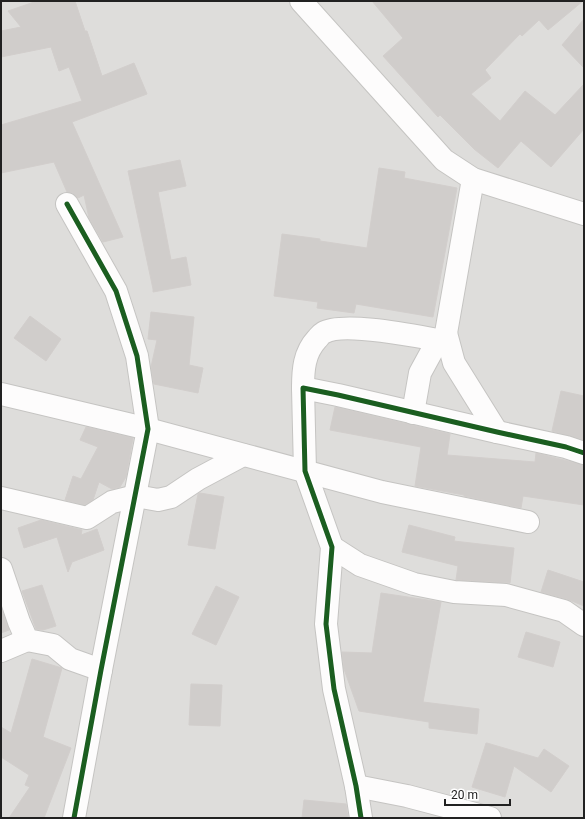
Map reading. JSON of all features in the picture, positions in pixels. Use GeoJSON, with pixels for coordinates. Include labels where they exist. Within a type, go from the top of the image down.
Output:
{"type":"FeatureCollection","features":[{"type":"Feature","properties":{"kind":"street"},"geometry":{"type":"LineString","coordinates":[[301,1],[444,160],[473,179],[584,214]]}},
{"type":"Feature","properties":{"kind":"street"},"geometry":{"type":"LineString","coordinates":[[413,413],[420,373],[442,336],[473,179]]}},
{"type":"Feature","properties":{"kind":"street"},"geometry":{"type":"LineString","coordinates":[[67,204],[116,291],[137,356],[144,428],[136,496],[101,670],[74,818]]}},
{"type":"Feature","properties":{"kind":"street"},"geometry":{"type":"LineString","coordinates":[[361,818],[356,786],[334,689],[326,624],[332,547],[305,471],[303,368],[310,347],[323,332],[342,328],[442,336]]}},
{"type":"Feature","properties":{"kind":"street"},"geometry":{"type":"LineString","coordinates":[[442,336],[454,363],[497,432]]}},
{"type":"Feature","properties":{"kind":"street"},"geometry":{"type":"LineString","coordinates":[[303,388],[338,394],[413,413],[566,447],[584,453]]}},
{"type":"Feature","properties":{"kind":"street"},"geometry":{"type":"LineString","coordinates":[[1,394],[144,428],[243,456],[382,492],[528,522]]}},
{"type":"Feature","properties":{"kind":"street"},"geometry":{"type":"LineString","coordinates":[[1,498],[87,518],[112,502],[136,496],[158,500],[171,497],[198,479],[243,456]]}},
{"type":"Feature","properties":{"kind":"street"},"geometry":{"type":"LineString","coordinates":[[332,547],[360,565],[414,584],[454,592],[506,595],[564,611],[584,625]]}},
{"type":"Feature","properties":{"kind":"street"},"geometry":{"type":"LineString","coordinates":[[1,569],[19,622],[27,640]]}},
{"type":"Feature","properties":{"kind":"street"},"geometry":{"type":"LineString","coordinates":[[1,651],[27,640],[53,645],[70,659],[101,670]]}},
{"type":"Feature","properties":{"kind":"street"},"geometry":{"type":"LineString","coordinates":[[356,786],[407,796],[490,818]]}},
{"type":"Feature","properties":{"kind":"shaded area"},"geometry":{"type":"Polygon","coordinates":[[[1,1],[584,1],[584,818],[1,818],[1,1]]]}},
{"type":"Feature","properties":{"kind":"building"},"geometry":{"type":"Polygon","coordinates":[[[37,1],[75,1],[102,76],[134,63],[147,94],[72,122],[123,237],[103,242],[89,218],[84,195],[78,198],[73,193],[67,192],[54,162],[1,173],[1,125],[82,101],[69,67],[59,71],[51,47],[1,57],[1,31],[21,27],[8,11],[37,1]]]}},
{"type":"Feature","properties":{"kind":"building"},"geometry":{"type":"Polygon","coordinates":[[[372,1],[583,1],[548,30],[539,20],[522,36],[520,34],[485,70],[491,78],[471,94],[500,121],[525,91],[555,115],[584,84],[584,129],[551,167],[521,141],[498,168],[474,149],[440,115],[438,117],[383,56],[403,38],[372,1]]]}},
{"type":"Feature","properties":{"kind":"building"},"geometry":{"type":"Polygon","coordinates":[[[584,19],[584,68],[562,45],[584,19]]]}},
{"type":"Feature","properties":{"kind":"building"},"geometry":{"type":"Polygon","coordinates":[[[180,160],[186,186],[158,192],[171,260],[186,257],[191,285],[153,292],[128,171],[180,160]]]}},
{"type":"Feature","properties":{"kind":"building"},"geometry":{"type":"Polygon","coordinates":[[[379,168],[405,172],[404,178],[457,188],[433,317],[356,304],[354,313],[317,308],[318,302],[274,296],[282,234],[320,239],[320,241],[367,248],[379,168]]]}},
{"type":"Feature","properties":{"kind":"building"},"geometry":{"type":"Polygon","coordinates":[[[151,312],[194,317],[189,365],[203,368],[198,393],[154,384],[151,367],[157,340],[148,339],[151,312]]]}},
{"type":"Feature","properties":{"kind":"building"},"geometry":{"type":"Polygon","coordinates":[[[30,316],[61,339],[46,361],[14,338],[30,316]]]}},
{"type":"Feature","properties":{"kind":"building"},"geometry":{"type":"Polygon","coordinates":[[[561,391],[584,396],[584,440],[552,431],[561,391]]]}},
{"type":"Feature","properties":{"kind":"building"},"geometry":{"type":"Polygon","coordinates":[[[335,407],[450,434],[447,455],[535,462],[536,453],[584,465],[584,505],[523,496],[521,508],[415,486],[421,447],[330,430],[335,407]]]}},
{"type":"Feature","properties":{"kind":"building"},"geometry":{"type":"Polygon","coordinates":[[[86,427],[133,438],[126,477],[120,487],[112,489],[99,482],[93,500],[85,505],[65,500],[73,476],[81,479],[98,447],[80,440],[86,427]]]}},
{"type":"Feature","properties":{"kind":"building"},"geometry":{"type":"Polygon","coordinates":[[[200,493],[224,497],[215,549],[188,545],[198,494],[200,493]]]}},
{"type":"Feature","properties":{"kind":"building"},"geometry":{"type":"Polygon","coordinates":[[[41,520],[82,530],[81,535],[97,529],[104,550],[72,562],[68,572],[57,537],[24,548],[18,528],[41,520]]]}},
{"type":"Feature","properties":{"kind":"building"},"geometry":{"type":"Polygon","coordinates":[[[409,525],[455,537],[454,541],[514,548],[510,583],[456,580],[458,566],[402,552],[409,525]]]}},
{"type":"Feature","properties":{"kind":"building"},"geometry":{"type":"Polygon","coordinates":[[[548,570],[584,582],[584,606],[567,599],[541,592],[548,570]]]}},
{"type":"Feature","properties":{"kind":"building"},"geometry":{"type":"Polygon","coordinates":[[[42,585],[56,626],[43,630],[36,629],[22,591],[42,585]]]}},
{"type":"Feature","properties":{"kind":"building"},"geometry":{"type":"Polygon","coordinates":[[[216,586],[239,597],[216,645],[192,634],[216,586]]]}},
{"type":"Feature","properties":{"kind":"building"},"geometry":{"type":"Polygon","coordinates":[[[381,593],[441,602],[423,702],[479,709],[477,734],[429,728],[429,722],[359,711],[344,669],[342,652],[372,653],[381,593]]]}},
{"type":"Feature","properties":{"kind":"building"},"geometry":{"type":"Polygon","coordinates":[[[1,608],[9,630],[1,633],[1,608]]]}},
{"type":"Feature","properties":{"kind":"building"},"geometry":{"type":"Polygon","coordinates":[[[526,632],[560,642],[553,667],[518,657],[526,632]]]}},
{"type":"Feature","properties":{"kind":"building"},"geometry":{"type":"Polygon","coordinates":[[[32,659],[62,668],[43,737],[71,748],[44,818],[9,818],[30,787],[25,785],[29,775],[1,757],[1,727],[11,733],[32,659]]]}},
{"type":"Feature","properties":{"kind":"building"},"geometry":{"type":"Polygon","coordinates":[[[191,684],[222,685],[220,726],[189,725],[191,684]]]}},
{"type":"Feature","properties":{"kind":"building"},"geometry":{"type":"Polygon","coordinates":[[[486,743],[538,758],[544,749],[569,766],[551,792],[514,766],[505,797],[472,787],[486,743]]]}},
{"type":"Feature","properties":{"kind":"building"},"geometry":{"type":"Polygon","coordinates":[[[304,800],[346,804],[348,818],[302,818],[304,800]]]}},
{"type":"Feature","properties":{"kind":"cycle path"},"geometry":{"type":"LineString","coordinates":[[67,204],[116,291],[137,356],[148,429],[74,818]]}},
{"type":"Feature","properties":{"kind":"cycle path"},"geometry":{"type":"LineString","coordinates":[[361,818],[356,786],[334,689],[326,624],[332,547],[305,471],[303,388],[566,447],[584,453]]}}]}
